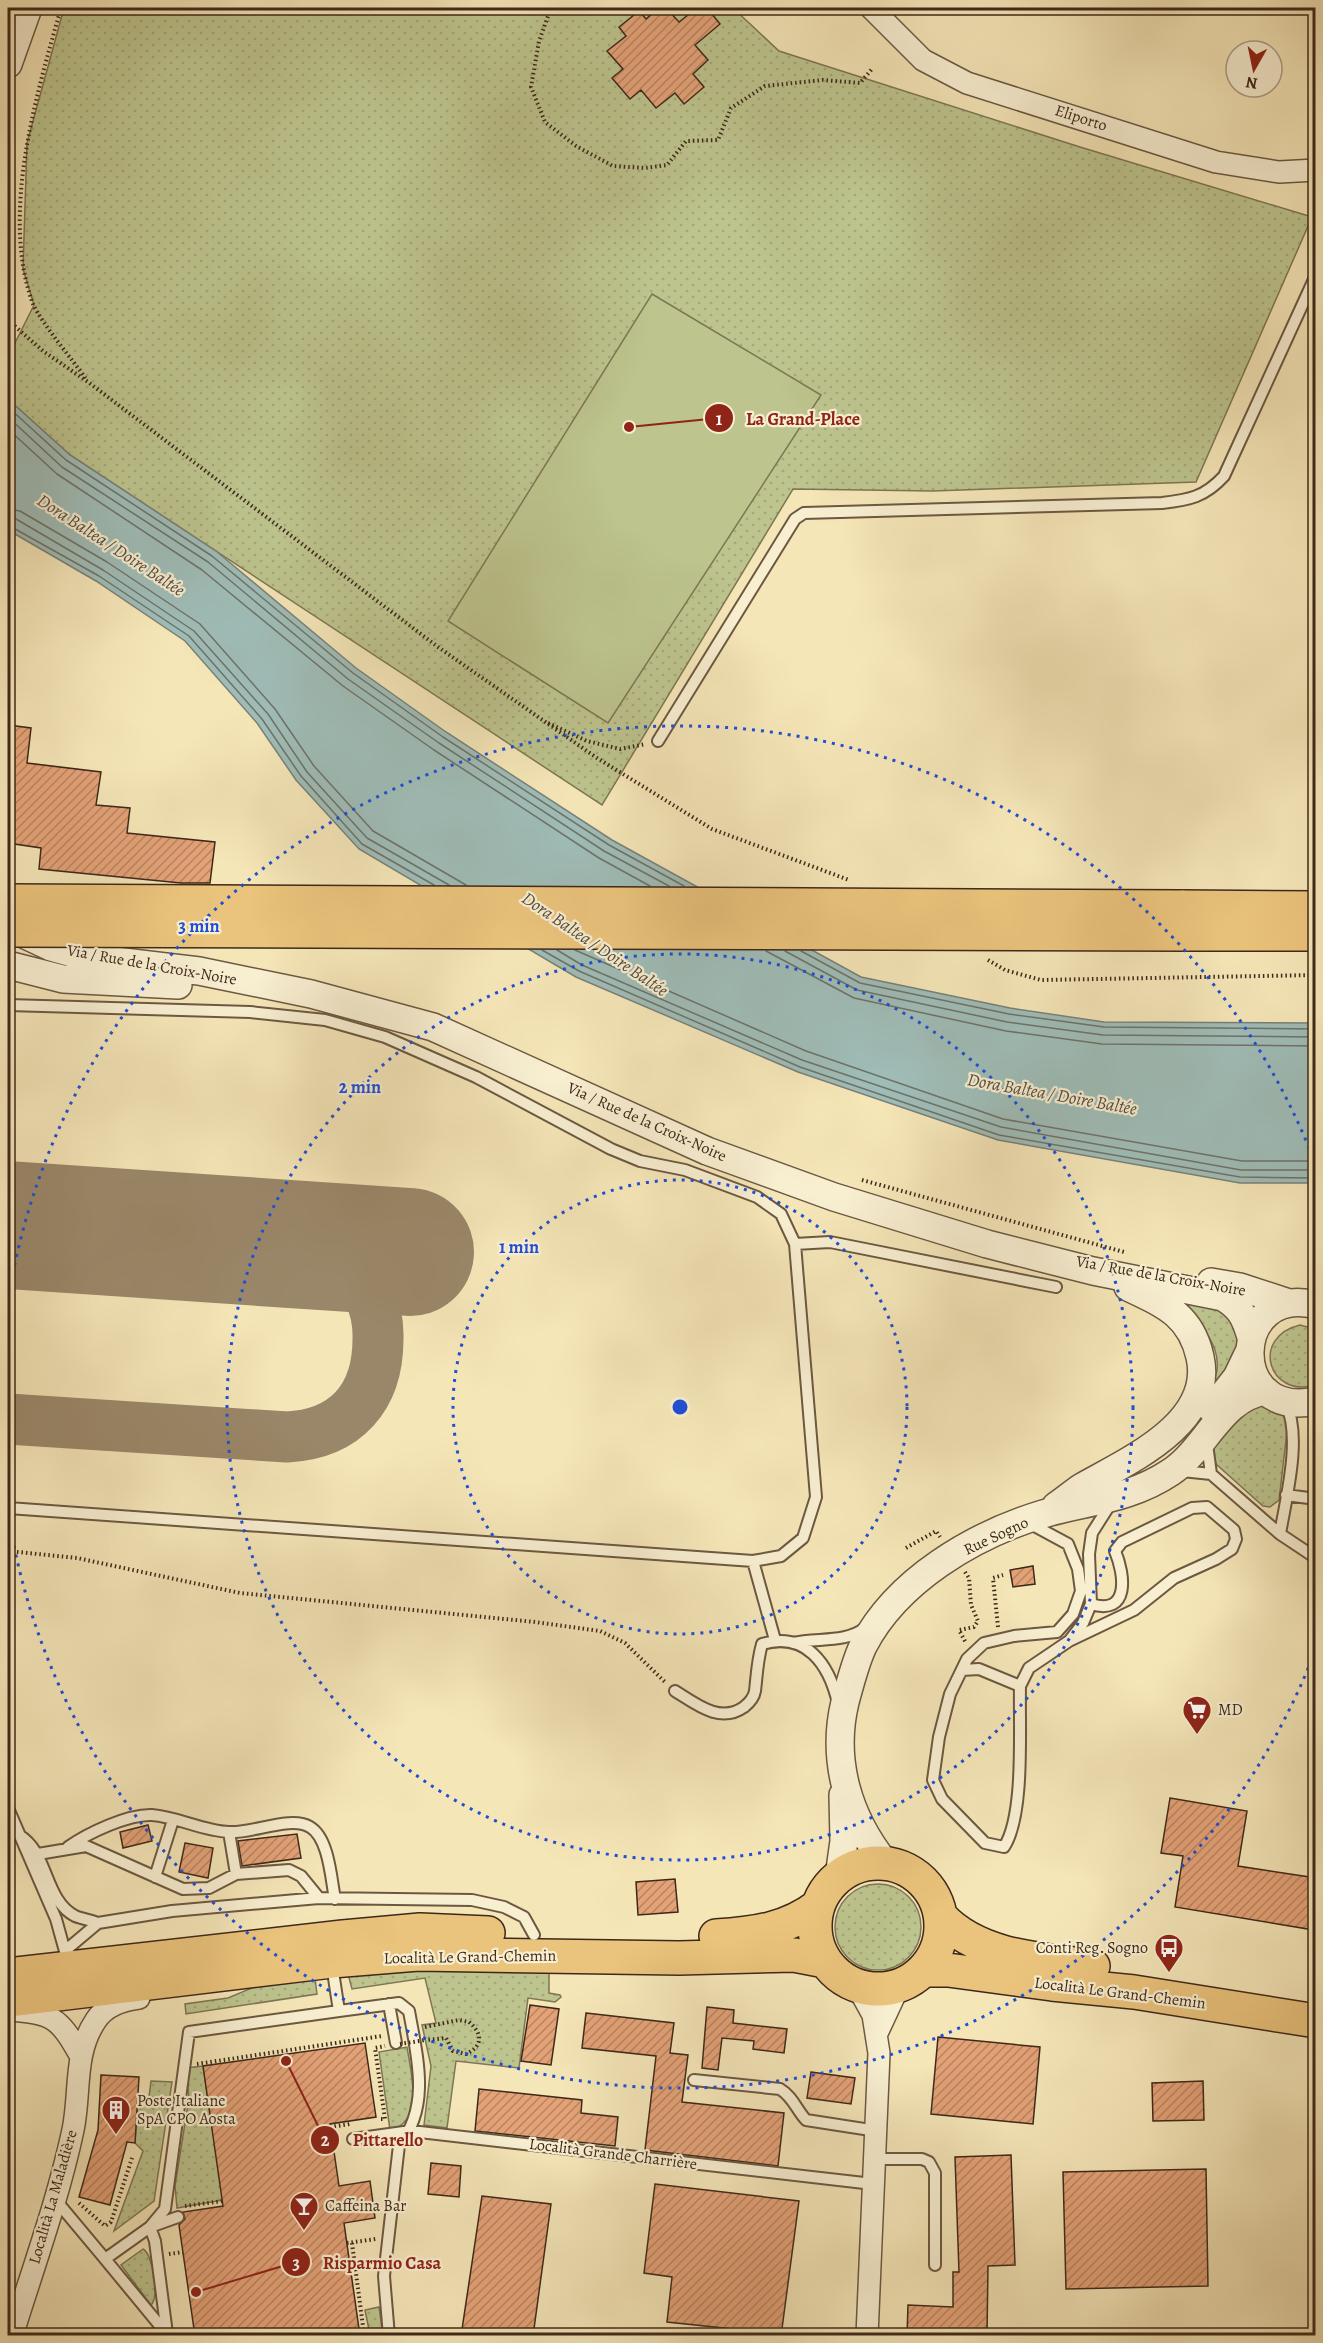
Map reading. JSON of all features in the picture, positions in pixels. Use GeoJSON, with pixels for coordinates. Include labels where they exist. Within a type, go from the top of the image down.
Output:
{"type":"FeatureCollection","features":[{"type":"Feature","properties":{"kind":"main road"},"geometry":{"type":"LineString","coordinates":[[8,901],[1183,921],[1316,934]]}},
{"type":"Feature","properties":{"kind":"main road"},"geometry":{"type":"LineString","coordinates":[[8,928],[1183,921],[1316,908]]}},
{"type":"Feature","properties":{"kind":"main road","name":"Località Le Grand-Chemin"},"geometry":{"type":"LineString","coordinates":[[8,1975],[66,1959],[420,1930],[626,1938],[733,1935],[783,1926],[802,1918],[818,1906],[829,1887],[839,1877],[859,1866],[885,1863],[903,1868],[924,1882],[932,1892],[941,1917],[940,1943],[911,1978]]}},
{"type":"Feature","properties":{"kind":"main road","name":"Località Le Grand-Chemin"},"geometry":{"type":"LineString","coordinates":[[818,1906],[815,1934],[825,1961],[845,1980],[857,1986],[876,1989],[948,1970],[1134,1992],[1316,2021]]}},
{"type":"Feature","properties":{"kind":"main road","name":"Località Le Grand-Chemin"},"geometry":{"type":"LineString","coordinates":[[941,1917],[965,1937],[1018,1956],[1169,1974],[1316,1999]]}},
{"type":"Feature","properties":{"kind":"main road","name":"Località Le Grand-Chemin"},"geometry":{"type":"LineString","coordinates":[[8,2000],[332,1961],[418,1954],[679,1958],[794,1955],[825,1961]]}},
{"type":"Feature","properties":{"kind":"street"},"geometry":{"type":"LineString","coordinates":[[8,64],[28,8]]}},
{"type":"Feature","properties":{"kind":"street","name":"Eliporto"},"geometry":{"type":"LineString","coordinates":[[871,8],[923,60],[967,83],[1215,162],[1279,172],[1313,174]]}},
{"type":"Feature","properties":{"kind":"street","name":"Via / Rue de la Croix-Noire"},"geometry":{"type":"LineString","coordinates":[[8,928],[51,947],[90,958],[199,971],[264,984],[374,1010],[433,1027],[707,1150],[899,1219],[1093,1271],[1223,1297],[1237,1306],[1245,1315],[1253,1373],[1275,1396]]}},
{"type":"Feature","properties":{"kind":"street","name":"Via / Rue de la Croix-Noire"},"geometry":{"type":"LineString","coordinates":[[8,965],[63,979],[128,984],[264,984]]}},
{"type":"Feature","properties":{"kind":"street","name":"Via / Rue de la Croix-Noire"},"geometry":{"type":"LineString","coordinates":[[1032,1255],[1219,1284],[1302,1304]]}},
{"type":"Feature","properties":{"kind":"street"},"geometry":{"type":"LineString","coordinates":[[1043,1513],[1080,1489],[1140,1456],[1161,1439],[1182,1419],[1194,1402],[1202,1383],[1202,1365],[1197,1342],[1187,1325],[1167,1306],[1093,1271]]}},
{"type":"Feature","properties":{"kind":"street","name":"Rue Sogno"},"geometry":{"type":"LineString","coordinates":[[839,1877],[844,1841],[843,1782],[838,1750],[841,1718],[863,1646],[886,1611],[908,1590],[953,1556],[986,1538],[1125,1480],[1172,1449],[1216,1404],[1237,1377],[1265,1315],[1302,1304]]}},
{"type":"Feature","properties":{"kind":"street","name":"Rue Sogno"},"geometry":{"type":"LineString","coordinates":[[1043,1513],[1113,1499],[1172,1471],[1236,1402],[1251,1393],[1316,1401]]}},
{"type":"Feature","properties":{"kind":"street","name":"Rue Sogno"},"geometry":{"type":"LineString","coordinates":[[843,1782],[866,1837],[885,1863]]}},
{"type":"Feature","properties":{"kind":"street"},"geometry":{"type":"LineString","coordinates":[[80,2055],[97,2019],[113,2004],[223,1984],[246,1971]]}},
{"type":"Feature","properties":{"kind":"street"},"geometry":{"type":"LineString","coordinates":[[878,2031],[911,1978]]}},
{"type":"Feature","properties":{"kind":"street"},"geometry":{"type":"LineString","coordinates":[[857,1986],[873,2015],[878,2031],[877,2131],[867,2336]]}},
{"type":"Feature","properties":{"kind":"street"},"geometry":{"type":"LineString","coordinates":[[8,2010],[32,2012],[49,2017],[64,2026],[80,2055]]}},
{"type":"Feature","properties":{"kind":"street","name":"Località La Maladière"},"geometry":{"type":"LineString","coordinates":[[12,2336],[73,2128],[80,2055]]}},
{"type":"Feature","properties":{"kind":"lane"},"geometry":{"type":"LineString","coordinates":[[658,741],[795,519],[804,513],[1162,503],[1191,500],[1211,491],[1224,477],[1316,275]]}},
{"type":"Feature","properties":{"kind":"lane"},"geometry":{"type":"LineString","coordinates":[[8,1005],[250,1012],[325,1020],[385,1037],[476,1077],[611,1149],[640,1161],[685,1170],[757,1197],[781,1214],[795,1244],[816,1497],[803,1538],[781,1557],[753,1561],[8,1508]]}},
{"type":"Feature","properties":{"kind":"lane"},"geometry":{"type":"LineString","coordinates":[[795,1244],[830,1242],[1056,1287]]}},
{"type":"Feature","properties":{"kind":"lane"},"geometry":{"type":"LineString","coordinates":[[1275,1396],[1292,1418],[1286,1495],[1280,1534]]}},
{"type":"Feature","properties":{"kind":"lane"},"geometry":{"type":"LineString","coordinates":[[1207,1435],[1207,1456],[1211,1474]]}},
{"type":"Feature","properties":{"kind":"lane"},"geometry":{"type":"LineString","coordinates":[[1172,1471],[1190,1470],[1211,1474],[1280,1534],[1316,1558]]}},
{"type":"Feature","properties":{"kind":"lane"},"geometry":{"type":"LineString","coordinates":[[1286,1495],[1316,1499]]}},
{"type":"Feature","properties":{"kind":"lane"},"geometry":{"type":"LineString","coordinates":[[1069,1641],[1083,1623],[1091,1604],[1089,1554],[1092,1533],[1113,1499]]}},
{"type":"Feature","properties":{"kind":"lane"},"geometry":{"type":"LineString","coordinates":[[1043,1513],[1050,1532],[1068,1544],[1078,1569],[1081,1591],[1073,1614],[1057,1632],[984,1643],[962,1670],[950,1694],[939,1737],[933,1780],[942,1799],[985,1844],[1004,1847],[1012,1834],[1017,1800],[1020,1686],[1029,1668],[1069,1641],[1134,1610],[1174,1578],[1232,1549],[1236,1539],[1234,1530],[1207,1507],[1192,1508],[1122,1542],[1115,1551],[1122,1567],[1123,1592],[1116,1601],[1107,1606],[1091,1604]]}},
{"type":"Feature","properties":{"kind":"lane"},"geometry":{"type":"LineString","coordinates":[[753,1561],[775,1640]]}},
{"type":"Feature","properties":{"kind":"lane"},"geometry":{"type":"LineString","coordinates":[[675,1691],[712,1712],[734,1713],[747,1705],[755,1694],[754,1677],[762,1644],[775,1640],[793,1643],[835,1639],[858,1633],[886,1611]]}},
{"type":"Feature","properties":{"kind":"lane"},"geometry":{"type":"LineString","coordinates":[[793,1643],[816,1655],[825,1667],[832,1680],[841,1718]]}},
{"type":"Feature","properties":{"kind":"lane"},"geometry":{"type":"LineString","coordinates":[[962,1670],[979,1669],[1020,1686]]}},
{"type":"Feature","properties":{"kind":"lane"},"geometry":{"type":"LineString","coordinates":[[8,1808],[56,1919],[66,1959]]}},
{"type":"Feature","properties":{"kind":"lane"},"geometry":{"type":"LineString","coordinates":[[68,1847],[93,1830],[151,1815],[230,1832],[293,1823],[308,1825],[316,1832],[324,1846],[335,1899]]}},
{"type":"Feature","properties":{"kind":"lane"},"geometry":{"type":"LineString","coordinates":[[155,1877],[173,1820]]}},
{"type":"Feature","properties":{"kind":"lane"},"geometry":{"type":"LineString","coordinates":[[230,1832],[236,1874]]}},
{"type":"Feature","properties":{"kind":"lane"},"geometry":{"type":"LineString","coordinates":[[19,1834],[30,1841],[38,1854],[60,1903],[75,1915],[98,1923],[172,1911],[319,1898],[483,1902],[504,1906],[524,1917],[534,1935]]}},
{"type":"Feature","properties":{"kind":"lane"},"geometry":{"type":"LineString","coordinates":[[38,1854],[68,1847],[87,1846],[183,1889],[209,1888],[236,1874],[289,1870],[300,1876],[319,1898]]}},
{"type":"Feature","properties":{"kind":"lane"},"geometry":{"type":"LineString","coordinates":[[66,1959],[98,1923]]}},
{"type":"Feature","properties":{"kind":"lane"},"geometry":{"type":"LineString","coordinates":[[332,1961],[339,2011]]}},
{"type":"Feature","properties":{"kind":"lane"},"geometry":{"type":"LineString","coordinates":[[389,2004],[397,2040]]}},
{"type":"Feature","properties":{"kind":"lane"},"geometry":{"type":"LineString","coordinates":[[105,2259],[150,2227],[165,2209],[189,2032],[389,2004],[405,2006],[409,2011],[412,2029],[418,2108],[411,2131],[399,2145],[384,2276],[389,2336]]}},
{"type":"Feature","properties":{"kind":"lane"},"geometry":{"type":"LineString","coordinates":[[694,2080],[780,2089],[791,2096],[797,2110],[806,2120],[877,2131]]}},
{"type":"Feature","properties":{"kind":"lane","name":"Località Grande Charrière"},"geometry":{"type":"LineString","coordinates":[[353,2139],[411,2131],[873,2184]]}},
{"type":"Feature","properties":{"kind":"lane"},"geometry":{"type":"LineString","coordinates":[[875,2159],[922,2160],[929,2163],[935,2173],[935,2265]]}},
{"type":"Feature","properties":{"kind":"lane"},"geometry":{"type":"LineString","coordinates":[[54,2198],[167,2335]]}},
{"type":"Feature","properties":{"kind":"lane"},"geometry":{"type":"LineString","coordinates":[[150,2227],[178,2217]]}},
{"type":"Feature","properties":{"kind":"lane"},"geometry":{"type":"LineString","coordinates":[[150,2227],[155,2241],[167,2335]]}},
{"type":"Feature","properties":{"kind":"path"},"geometry":{"type":"LineString","coordinates":[[61,8],[27,143],[20,195],[19,255],[34,305],[88,382]]}},
{"type":"Feature","properties":{"kind":"path"},"geometry":{"type":"LineString","coordinates":[[551,8],[539,41],[531,87],[545,122],[576,146],[613,166],[645,168],[667,165],[686,141],[718,140],[731,108],[765,86],[823,80],[860,83],[872,69]]}},
{"type":"Feature","properties":{"kind":"path"},"geometry":{"type":"LineString","coordinates":[[8,320],[44,351],[438,647],[538,719],[712,829],[855,883]]}},
{"type":"Feature","properties":{"kind":"path"},"geometry":{"type":"LineString","coordinates":[[538,719],[587,741],[620,749],[658,741]]}},
{"type":"Feature","properties":{"kind":"path"},"geometry":{"type":"LineString","coordinates":[[981,956],[1005,970],[1041,980],[1316,975]]}},
{"type":"Feature","properties":{"kind":"path"},"geometry":{"type":"LineString","coordinates":[[858,1179],[1127,1253]]}},
{"type":"Feature","properties":{"kind":"path"},"geometry":{"type":"LineString","coordinates":[[906,1548],[936,1531],[969,1578],[971,1605],[978,1621],[974,1627],[959,1630],[973,1654]]}},
{"type":"Feature","properties":{"kind":"path"},"geometry":{"type":"LineString","coordinates":[[8,1551],[77,1558],[240,1593],[535,1622],[600,1631],[625,1643],[675,1691]]}},
{"type":"Feature","properties":{"kind":"path"},"geometry":{"type":"LineString","coordinates":[[1000,1639],[993,1578],[1003,1575]]}},
{"type":"Feature","properties":{"kind":"path"},"geometry":{"type":"LineString","coordinates":[[185,2066],[364,2040],[446,2038],[453,2051],[466,2054],[480,2044],[479,2034],[470,2022],[459,2020],[412,2029]]}},
{"type":"Feature","properties":{"kind":"path"},"geometry":{"type":"LineString","coordinates":[[374,2120],[385,2119],[375,2048],[397,2040]]}},
{"type":"Feature","properties":{"kind":"path"},"geometry":{"type":"LineString","coordinates":[[330,2127],[352,2123]]}},
{"type":"Feature","properties":{"kind":"path"},"geometry":{"type":"LineString","coordinates":[[76,2200],[105,2226],[111,2222],[133,2155]]}},
{"type":"Feature","properties":{"kind":"path"},"geometry":{"type":"LineString","coordinates":[[165,2209],[223,2201]]}},
{"type":"Feature","properties":{"kind":"path"},"geometry":{"type":"LineString","coordinates":[[364,2334],[349,2243],[388,2238]]}},
{"type":"Feature","properties":{"kind":"green space"},"geometry":{"type":"Polygon","coordinates":[[[64,8],[733,8],[779,51],[1080,147],[1312,217],[1196,482],[933,491],[793,489],[602,805],[70,455],[8,399],[8,357],[34,305],[23,269],[27,143],[64,8]]]}},
{"type":"Feature","properties":{"kind":"green space"},"geometry":{"type":"Polygon","coordinates":[[[652,294],[821,395],[608,723],[448,621],[652,294]]]}},
{"type":"Feature","properties":{"kind":"green space"},"geometry":{"type":"Polygon","coordinates":[[[1172,1296],[1207,1300],[1241,1324],[1237,1362],[1207,1396],[1217,1370],[1214,1348],[1210,1338],[1196,1320],[1172,1296]]]}},
{"type":"Feature","properties":{"kind":"green space"},"geometry":{"type":"Polygon","coordinates":[[[1300,1325],[1315,1329],[1316,1385],[1299,1387],[1286,1383],[1271,1365],[1270,1353],[1275,1341],[1284,1332],[1300,1325]]]}},
{"type":"Feature","properties":{"kind":"green space"},"geometry":{"type":"Polygon","coordinates":[[[1261,1404],[1277,1410],[1288,1423],[1279,1500],[1270,1507],[1263,1506],[1216,1464],[1212,1448],[1244,1407],[1261,1404]]]}},
{"type":"Feature","properties":{"kind":"green space"},"geometry":{"type":"Polygon","coordinates":[[[878,1884],[895,1887],[909,1896],[918,1910],[921,1927],[918,1944],[909,1958],[895,1967],[878,1970],[861,1967],[847,1958],[838,1944],[835,1927],[838,1910],[847,1896],[861,1887],[878,1884]]]}},
{"type":"Feature","properties":{"kind":"green space"},"geometry":{"type":"Polygon","coordinates":[[[439,1964],[549,1973],[549,1993],[561,1997],[555,2002],[528,1998],[519,2068],[456,2061],[447,2128],[424,2125],[431,2066],[422,2025],[436,2023],[425,1978],[352,1989],[348,1974],[439,1964]]]}},
{"type":"Feature","properties":{"kind":"green space"},"geometry":{"type":"Polygon","coordinates":[[[315,1978],[317,1994],[186,2014],[185,2004],[228,1998],[259,1985],[315,1978]]]}},
{"type":"Feature","properties":{"kind":"green space"},"geometry":{"type":"Polygon","coordinates":[[[407,2047],[413,2083],[412,2107],[408,2117],[401,2125],[390,2130],[379,2052],[407,2047]]]}},
{"type":"Feature","properties":{"kind":"green space"},"geometry":{"type":"Polygon","coordinates":[[[203,2066],[223,2200],[177,2208],[175,2186],[189,2098],[186,2068],[203,2066]]]}},
{"type":"Feature","properties":{"kind":"green space"},"geometry":{"type":"Polygon","coordinates":[[[151,2081],[172,2082],[154,2201],[114,2231],[143,2151],[135,2143],[138,2095],[149,2097],[151,2081]]]}},
{"type":"Feature","properties":{"kind":"green space"},"geometry":{"type":"Polygon","coordinates":[[[143,2249],[150,2259],[154,2276],[155,2294],[151,2305],[121,2265],[143,2249]]]}},
{"type":"Feature","properties":{"kind":"green space"},"geometry":{"type":"Polygon","coordinates":[[[379,2307],[383,2335],[370,2335],[365,2310],[379,2307]]]}},
{"type":"Feature","properties":{"kind":"water","name":"Dora Baltea / Doire Baltée"},"geometry":{"type":"Polygon","coordinates":[[[8,399],[70,455],[216,551],[356,668],[446,732],[612,840],[861,977],[1010,1008],[1104,1022],[1315,1023],[1315,1183],[1240,1183],[998,1140],[798,1072],[576,977],[359,849],[296,780],[257,723],[185,641],[96,581],[8,530],[8,399]]]}},
{"type":"Feature","properties":{"kind":"building"},"geometry":{"type":"Polygon","coordinates":[[[659,8],[666,8],[679,22],[697,8],[707,8],[720,24],[695,45],[708,60],[693,74],[704,87],[684,104],[675,93],[656,108],[641,90],[630,99],[612,78],[623,69],[607,51],[626,36],[619,27],[639,11],[646,19],[659,8]]]}},
{"type":"Feature","properties":{"kind":"building"},"geometry":{"type":"Polygon","coordinates":[[[8,725],[31,728],[27,763],[101,772],[96,805],[130,808],[127,833],[215,842],[210,883],[181,883],[39,869],[41,848],[8,843],[8,725]]]}},
{"type":"Feature","properties":{"kind":"building"},"geometry":{"type":"Polygon","coordinates":[[[1033,1566],[1035,1584],[1013,1587],[1010,1570],[1033,1566]]]}},
{"type":"Feature","properties":{"kind":"building"},"geometry":{"type":"Polygon","coordinates":[[[1170,1798],[1247,1811],[1238,1866],[1316,1878],[1314,1930],[1175,1907],[1183,1856],[1161,1853],[1170,1798]]]}},
{"type":"Feature","properties":{"kind":"building"},"geometry":{"type":"Polygon","coordinates":[[[148,1825],[152,1841],[123,1848],[120,1832],[148,1825]]]}},
{"type":"Feature","properties":{"kind":"building"},"geometry":{"type":"Polygon","coordinates":[[[297,1834],[301,1858],[242,1866],[238,1841],[297,1834]]]}},
{"type":"Feature","properties":{"kind":"building"},"geometry":{"type":"Polygon","coordinates":[[[185,1843],[213,1848],[208,1878],[179,1872],[185,1843]]]}},
{"type":"Feature","properties":{"kind":"building"},"geometry":{"type":"Polygon","coordinates":[[[675,1879],[678,1912],[638,1915],[636,1882],[675,1879]]]}},
{"type":"Feature","properties":{"kind":"building"},"geometry":{"type":"Polygon","coordinates":[[[530,2005],[559,2009],[551,2065],[521,2061],[530,2005]]]}},
{"type":"Feature","properties":{"kind":"building"},"geometry":{"type":"Polygon","coordinates":[[[707,2007],[734,2010],[733,2023],[787,2029],[784,2053],[753,2049],[754,2041],[722,2038],[718,2070],[702,2068],[707,2007]]]}},
{"type":"Feature","properties":{"kind":"building"},"geometry":{"type":"Polygon","coordinates":[[[586,2013],[674,2023],[670,2053],[688,2055],[682,2102],[784,2113],[778,2166],[645,2150],[656,2056],[582,2048],[586,2013]]]}},
{"type":"Feature","properties":{"kind":"building"},"geometry":{"type":"Polygon","coordinates":[[[938,2037],[1040,2047],[1033,2124],[931,2114],[938,2037]]]}},
{"type":"Feature","properties":{"kind":"building"},"geometry":{"type":"Polygon","coordinates":[[[365,2043],[376,2117],[330,2124],[339,2186],[370,2181],[375,2218],[344,2223],[360,2336],[195,2336],[179,2225],[185,2219],[183,2212],[223,2206],[203,2066],[365,2043]]]}},
{"type":"Feature","properties":{"kind":"building"},"geometry":{"type":"Polygon","coordinates":[[[811,2072],[855,2078],[851,2104],[807,2098],[811,2072]]]}},
{"type":"Feature","properties":{"kind":"building","name":"Poste Italiane SpA CPO Aosta"},"geometry":{"type":"Polygon","coordinates":[[[101,2075],[139,2077],[135,2143],[127,2142],[110,2205],[79,2197],[98,2130],[101,2075]]]}},
{"type":"Feature","properties":{"kind":"building"},"geometry":{"type":"Polygon","coordinates":[[[1203,2081],[1204,2120],[1153,2121],[1152,2083],[1203,2081]]]}},
{"type":"Feature","properties":{"kind":"building"},"geometry":{"type":"Polygon","coordinates":[[[479,2089],[582,2100],[581,2113],[618,2117],[615,2146],[475,2131],[479,2089]]]}},
{"type":"Feature","properties":{"kind":"building"},"geometry":{"type":"Polygon","coordinates":[[[1011,2155],[1015,2265],[988,2266],[987,2336],[907,2336],[908,2305],[953,2307],[953,2272],[959,2272],[955,2157],[1011,2155]]]}},
{"type":"Feature","properties":{"kind":"building"},"geometry":{"type":"Polygon","coordinates":[[[431,2163],[461,2166],[459,2197],[428,2194],[431,2163]]]}},
{"type":"Feature","properties":{"kind":"building"},"geometry":{"type":"Polygon","coordinates":[[[1206,2169],[1208,2286],[1066,2289],[1063,2172],[1206,2169]]]}},
{"type":"Feature","properties":{"kind":"building"},"geometry":{"type":"Polygon","coordinates":[[[655,2184],[799,2201],[781,2336],[751,2336],[752,2331],[667,2322],[672,2277],[644,2273],[655,2184]]]}},
{"type":"Feature","properties":{"kind":"building"},"geometry":{"type":"Polygon","coordinates":[[[482,2196],[551,2204],[533,2336],[461,2336],[482,2196]]]}},
{"type":"Feature","properties":{"kind":"taxiway"},"geometry":{"type":"LineString","coordinates":[[8,1419],[287,1437],[326,1429],[342,1420],[355,1409],[365,1395],[377,1360],[378,1327],[373,1305],[357,1276],[339,1261],[319,1251],[283,1243]]}},
{"type":"Feature","properties":{"kind":"runway"},"geometry":{"type":"LineString","coordinates":[[8,1225],[410,1252]]}},
{"type":"Feature","properties":{"kind":"place","name":"La Grand-Place"},"geometry":{"type":"Point","coordinates":[629,427]}},
{"type":"Feature","properties":{"kind":"place","name":"MD"},"geometry":{"type":"Point","coordinates":[1197,1736]}},
{"type":"Feature","properties":{"kind":"place","name":"Conti Reg. Sogno"},"geometry":{"type":"Point","coordinates":[1169,1974]}},
{"type":"Feature","properties":{"kind":"place","name":"Pittarello"},"geometry":{"type":"Point","coordinates":[286,2061]}},
{"type":"Feature","properties":{"kind":"place","name":"Poste Italiane SpA CPO Aosta"},"geometry":{"type":"Point","coordinates":[116,2136]}},
{"type":"Feature","properties":{"kind":"place","name":"Caffeina Bar"},"geometry":{"type":"Point","coordinates":[304,2232]}},
{"type":"Feature","properties":{"kind":"place","name":"Risparmio Casa"},"geometry":{"type":"Point","coordinates":[196,2292]}}]}
